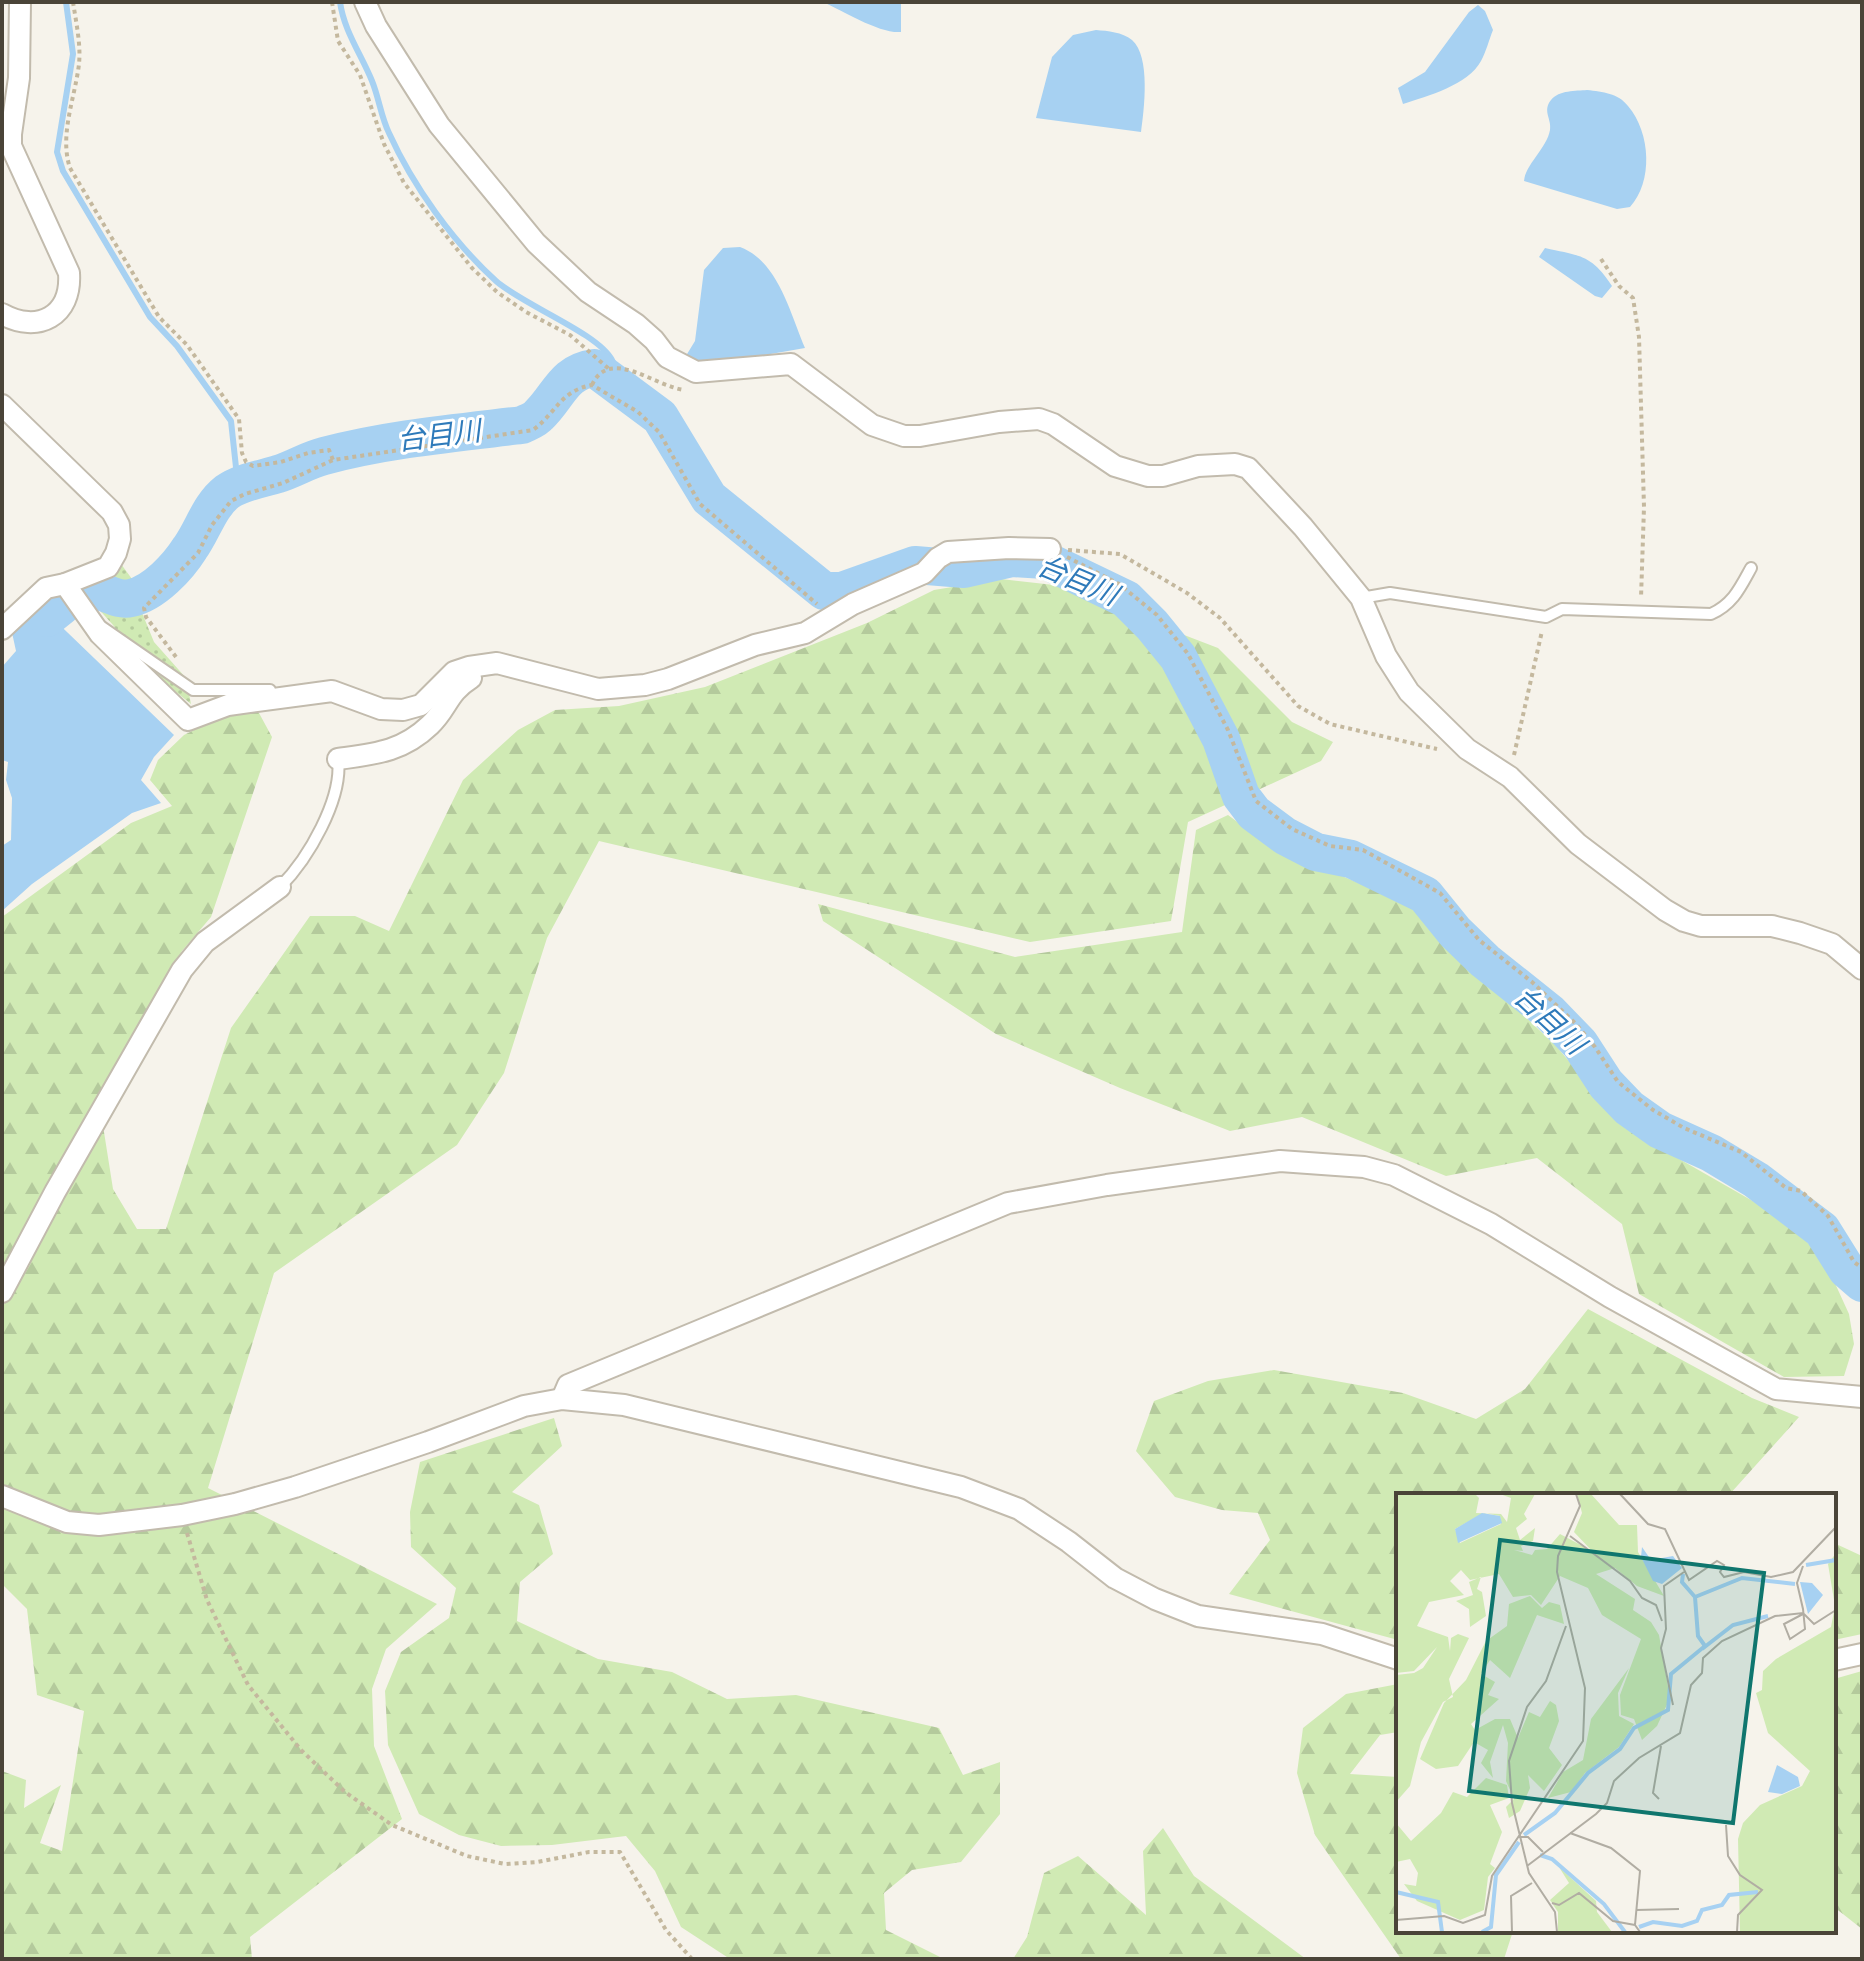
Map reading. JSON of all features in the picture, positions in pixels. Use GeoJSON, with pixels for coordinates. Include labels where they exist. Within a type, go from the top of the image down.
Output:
{"type":"FeatureCollection","features":[{"type":"Feature","properties":{"kind":"street"},"geometry":{"type":"LineString","coordinates":[[2,314],[24,322],[48,319],[58,312],[70,286],[69,273],[11,146],[19,78],[20,2]]}},
{"type":"Feature","properties":{"kind":"street"},"geometry":{"type":"LineString","coordinates":[[365,2],[376,26],[439,125],[536,243],[588,292],[636,324],[667,357],[696,372],[791,364],[872,425],[904,436],[1039,419],[1053,424],[1115,466],[1148,476],[1163,476],[1198,466],[1235,464],[1248,468],[1303,527],[1361,598],[1386,656],[1409,692],[1467,749],[1510,777],[1578,844],[1684,921],[1701,926],[1772,926],[1800,933],[1832,944],[1862,969]]}},
{"type":"Feature","properties":{"kind":"street"},"geometry":{"type":"LineString","coordinates":[[2,405],[112,512],[119,525],[120,539],[108,567],[46,588],[2,629]]}},
{"type":"Feature","properties":{"kind":"street"},"geometry":{"type":"LineString","coordinates":[[65,584],[100,634],[188,720],[228,705],[332,691],[381,709],[403,710],[421,705],[454,672],[497,663],[598,689],[645,685],[755,645],[805,633],[853,604],[931,565],[948,552],[1050,549]]}},
{"type":"Feature","properties":{"kind":"street"},"geometry":{"type":"LineString","coordinates":[[338,759],[391,751],[431,725],[456,688],[471,678],[526,669]]}},
{"type":"Feature","properties":{"kind":"street"},"geometry":{"type":"LineString","coordinates":[[2,1292],[55,1192],[182,970],[205,942],[280,887]]}},
{"type":"Feature","properties":{"kind":"street"},"geometry":{"type":"LineString","coordinates":[[562,1399],[568,1385],[1008,1203],[1107,1185],[1280,1161],[1364,1167],[1394,1175],[1491,1224],[1610,1297],[1776,1389],[1862,1397]]}},
{"type":"Feature","properties":{"kind":"street"},"geometry":{"type":"LineString","coordinates":[[2,1496],[67,1522],[99,1525],[182,1515],[295,1487],[524,1406],[562,1399],[624,1405],[961,1487],[1019,1509],[1115,1578],[1155,1599],[1198,1616],[1322,1634],[1396,1658]]}},
{"type":"Feature","properties":{"kind":"street"},"geometry":{"type":"LineString","coordinates":[[1836,1660],[1862,1654]]}},
{"type":"Feature","properties":{"kind":"lane"},"geometry":{"type":"LineString","coordinates":[[1361,598],[1390,593],[1546,617],[1562,609],[1711,614],[1725,608],[1734,599],[1751,568]]}},
{"type":"Feature","properties":{"kind":"lane"},"geometry":{"type":"LineString","coordinates":[[92,623],[111,631],[193,690],[332,691]]}},
{"type":"Feature","properties":{"kind":"lane"},"geometry":{"type":"LineString","coordinates":[[280,887],[297,871],[328,812],[339,781],[338,759]]}},
{"type":"Feature","properties":{"kind":"path"},"geometry":{"type":"LineString","coordinates":[[73,2],[80,61],[66,140],[65,155],[70,168],[159,317],[187,345],[239,419],[242,453],[246,462],[253,466],[281,462],[329,450],[331,457]]}},
{"type":"Feature","properties":{"kind":"path"},"geometry":{"type":"LineString","coordinates":[[332,2],[338,41],[360,75],[384,144],[404,183],[472,268],[497,292],[526,312],[570,335],[611,368],[596,377],[592,385]]}},
{"type":"Feature","properties":{"kind":"path"},"geometry":{"type":"LineString","coordinates":[[1601,259],[1619,286],[1633,298],[1639,337],[1644,507],[1640,612]]}},
{"type":"Feature","properties":{"kind":"path"},"geometry":{"type":"LineString","coordinates":[[202,691],[146,617],[144,608],[198,553],[212,525],[231,501],[283,483],[331,457],[533,430],[570,391],[592,385],[638,412],[659,432],[700,504],[805,596],[835,616]]}},
{"type":"Feature","properties":{"kind":"path"},"geometry":{"type":"LineString","coordinates":[[1050,549],[1120,554],[1187,593],[1220,618],[1298,706],[1330,724],[1442,750],[1467,749]]}},
{"type":"Feature","properties":{"kind":"path"},"geometry":{"type":"LineString","coordinates":[[1050,549],[1119,584],[1157,615],[1188,654],[1228,730],[1256,801],[1292,829],[1330,846],[1363,850],[1440,893],[1479,940],[1532,982],[1576,1024],[1618,1082],[1653,1110],[1684,1128],[1741,1152],[1786,1188],[1801,1191],[1828,1216],[1854,1262],[1862,1268]]}},
{"type":"Feature","properties":{"kind":"path"},"geometry":{"type":"LineString","coordinates":[[1510,777],[1520,720],[1546,617]]}},
{"type":"Feature","properties":{"kind":"path"},"geometry":{"type":"LineString","coordinates":[[182,1515],[207,1600],[248,1685],[301,1750],[345,1792],[392,1825],[467,1856],[505,1864],[537,1862],[589,1852],[620,1852],[666,1930],[692,1959]]}},
{"type":"Feature","properties":{"kind":"green space"},"geometry":{"type":"Polygon","coordinates":[[[121,564],[146,598],[138,603],[154,642],[186,678],[191,704],[145,667],[81,585],[121,564]]]}},
{"type":"Feature","properties":{"kind":"green space"},"geometry":{"type":"Polygon","coordinates":[[[1001,579],[1054,585],[1218,648],[1292,722],[1333,742],[1321,761],[1188,822],[1171,921],[1030,942],[599,841],[547,938],[504,1073],[457,1145],[274,1273],[208,1488],[437,1604],[386,1649],[372,1689],[374,1746],[402,1819],[250,1937],[252,1959],[2,1959],[2,1771],[26,1780],[24,1808],[61,1785],[40,1843],[62,1851],[84,1711],[37,1695],[27,1609],[2,1584],[2,1308],[35,1249],[2,1276],[2,917],[131,823],[172,806],[150,780],[158,760],[184,735],[230,712],[259,713],[272,737],[211,917],[182,951],[98,1094],[113,1189],[137,1229],[166,1229],[231,1028],[310,916],[355,916],[389,931],[463,780],[518,730],[555,710],[619,706],[705,687],[867,623],[934,590],[1001,579]]]}},
{"type":"Feature","properties":{"kind":"green space"},"geometry":{"type":"Polygon","coordinates":[[[1228,815],[1278,852],[1406,903],[1557,1047],[1625,1128],[1779,1216],[1823,1257],[1849,1314],[1854,1344],[1844,1376],[1784,1377],[1639,1294],[1622,1224],[1537,1158],[1446,1176],[1302,1117],[1230,1131],[1120,1088],[996,1034],[823,921],[818,904],[1015,957],[1182,932],[1196,830],[1228,815]]]}},
{"type":"Feature","properties":{"kind":"green space"},"geometry":{"type":"Polygon","coordinates":[[[1588,1309],[1752,1398],[1799,1417],[1731,1493],[1396,1493],[1396,1639],[1229,1594],[1270,1540],[1258,1513],[1222,1510],[1175,1497],[1136,1451],[1154,1401],[1208,1381],[1274,1370],[1403,1393],[1476,1419],[1525,1389],[1588,1309]]]}},
{"type":"Feature","properties":{"kind":"green space"},"geometry":{"type":"Polygon","coordinates":[[[554,1418],[562,1446],[512,1492],[539,1505],[553,1554],[520,1582],[517,1621],[598,1659],[672,1672],[727,1699],[796,1695],[939,1728],[963,1775],[1000,1762],[1000,1814],[961,1862],[912,1870],[884,1893],[886,1930],[944,1959],[730,1959],[681,1927],[655,1871],[626,1836],[552,1845],[501,1846],[459,1835],[419,1814],[388,1745],[385,1691],[401,1652],[449,1618],[456,1588],[411,1547],[410,1512],[420,1462],[554,1418]]]}},
{"type":"Feature","properties":{"kind":"green space"},"geometry":{"type":"Polygon","coordinates":[[[1836,1544],[1862,1556],[1862,1634],[1836,1640],[1836,1544]]]}},
{"type":"Feature","properties":{"kind":"green space"},"geometry":{"type":"Polygon","coordinates":[[[1862,1671],[1862,1929],[1836,1909],[1836,1678],[1862,1671]]]}},
{"type":"Feature","properties":{"kind":"green space"},"geometry":{"type":"Polygon","coordinates":[[[1396,1684],[1396,1732],[1380,1735],[1350,1774],[1396,1777],[1396,1933],[1512,1933],[1504,1959],[1401,1959],[1315,1835],[1297,1773],[1303,1728],[1346,1694],[1396,1684]]]}},
{"type":"Feature","properties":{"kind":"green space"},"geometry":{"type":"Polygon","coordinates":[[[1163,1828],[1194,1876],[1306,1959],[1013,1959],[1027,1937],[1044,1873],[1078,1856],[1146,1915],[1143,1851],[1163,1828]]]}},
{"type":"Feature","properties":{"kind":"water"},"geometry":{"type":"Polygon","coordinates":[[[823,2],[901,2],[901,32],[872,26],[823,2]]]}},
{"type":"Feature","properties":{"kind":"water"},"geometry":{"type":"Polygon","coordinates":[[[1478,5],[1485,11],[1493,30],[1475,69],[1457,83],[1403,104],[1398,88],[1425,72],[1469,12],[1478,5]]]}},
{"type":"Feature","properties":{"kind":"water"},"geometry":{"type":"Polygon","coordinates":[[[1096,30],[1124,35],[1138,48],[1145,84],[1141,132],[1036,118],[1052,57],[1073,35],[1096,30]]]}},
{"type":"Feature","properties":{"kind":"water"},"geometry":{"type":"Polygon","coordinates":[[[1587,90],[1620,98],[1636,117],[1641,130],[1646,171],[1643,184],[1630,207],[1617,209],[1524,181],[1548,137],[1547,108],[1551,100],[1563,93],[1587,90]]]}},
{"type":"Feature","properties":{"kind":"water"},"geometry":{"type":"Polygon","coordinates":[[[740,247],[753,254],[773,276],[805,348],[709,365],[684,359],[695,341],[704,270],[723,248],[740,247]]]}},
{"type":"Feature","properties":{"kind":"water"},"geometry":{"type":"Polygon","coordinates":[[[1545,248],[1584,258],[1598,268],[1612,286],[1602,298],[1595,296],[1539,257],[1545,248]]]}},
{"type":"Feature","properties":{"kind":"water"},"geometry":{"type":"Polygon","coordinates":[[[41,607],[174,735],[154,757],[141,780],[161,803],[132,813],[32,884],[2,911],[2,846],[11,840],[12,798],[6,780],[8,762],[2,760],[2,667],[16,651],[11,628],[41,607]]]}},
{"type":"Feature","properties":{"kind":"waterway"},"geometry":{"type":"LineString","coordinates":[[66,2],[73,54],[57,152],[63,171],[150,317],[177,346],[231,421],[238,486]]}},
{"type":"Feature","properties":{"kind":"waterway"},"geometry":{"type":"LineString","coordinates":[[340,2],[345,23],[372,81],[389,133],[435,212],[496,281],[576,329],[604,350],[613,363],[615,384]]}},
{"type":"Feature","properties":{"kind":"waterway","name":"台目川"},"geometry":{"type":"LineString","coordinates":[[85,590],[125,599],[148,591],[179,563],[221,498],[239,486],[348,450],[522,425],[537,417],[575,374],[594,368],[660,417],[709,498],[824,591],[842,591],[915,565],[964,569],[1012,558],[1045,560],[1126,599],[1178,657],[1221,739],[1241,796],[1254,813],[1285,836],[1316,852],[1351,859],[1425,895],[1455,932],[1485,961],[1549,1012],[1580,1044],[1606,1084],[1629,1108],[1660,1130],[1711,1153],[1756,1180],[1822,1230],[1847,1270],[1862,1283]]}},
{"type":"Feature","properties":{"kind":"waterway"},"geometry":{"type":"LineString","coordinates":[[47,618],[62,606]]}}]}
